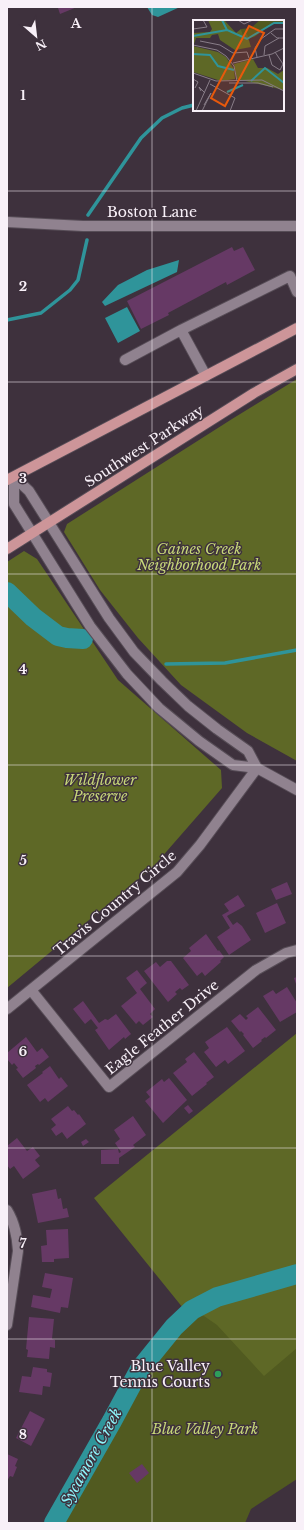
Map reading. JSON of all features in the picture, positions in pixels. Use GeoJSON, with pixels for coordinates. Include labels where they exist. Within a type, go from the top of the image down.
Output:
{"type":"FeatureCollection","features":[{"type":"Feature","properties":{"kind":"main road","name":"Southwest Parkway"},"geometry":{"type":"LineString","coordinates":[[10,479],[297,328]]}},
{"type":"Feature","properties":{"kind":"main road","name":"Southwest Parkway"},"geometry":{"type":"LineString","coordinates":[[7,549],[49,524],[254,393],[297,369]]}},
{"type":"Feature","properties":{"kind":"street","name":"Boston Lane"},"geometry":{"type":"LineString","coordinates":[[7,222],[83,226],[297,226]]}},
{"type":"Feature","properties":{"kind":"street"},"geometry":{"type":"LineString","coordinates":[[125,360],[181,330],[294,274],[297,292]]}},
{"type":"Feature","properties":{"kind":"street"},"geometry":{"type":"LineString","coordinates":[[181,330],[206,376]]}},
{"type":"Feature","properties":{"kind":"street"},"geometry":{"type":"LineString","coordinates":[[10,479],[29,491],[109,618],[134,652],[188,706],[216,729],[248,751],[257,768]]}},
{"type":"Feature","properties":{"kind":"street"},"geometry":{"type":"LineString","coordinates":[[10,479],[14,504],[90,626],[127,674],[159,708],[199,741],[233,765],[257,768],[297,790]]}},
{"type":"Feature","properties":{"kind":"street","name":"Travis Country Circle"},"geometry":{"type":"LineString","coordinates":[[7,1009],[177,872],[200,845],[257,768]]}},
{"type":"Feature","properties":{"kind":"street","name":"Eagle Feather Drive"},"geometry":{"type":"LineString","coordinates":[[31,990],[109,1087],[256,970],[286,953],[297,950]]}},
{"type":"Feature","properties":{"kind":"street"},"geometry":{"type":"LineString","coordinates":[[7,1210],[14,1226],[18,1250],[7,1325]]}},
{"type":"Feature","properties":{"kind":"green space","name":"Gaines Creek Neighborhood Park"},"geometry":{"type":"Polygon","coordinates":[[[297,379],[297,761],[247,733],[181,685],[138,638],[100,590],[64,532],[67,524],[297,379]]]}},
{"type":"Feature","properties":{"kind":"green space","name":"Wildflower Preserve"},"geometry":{"type":"Polygon","coordinates":[[[24,551],[37,559],[118,680],[221,770],[222,788],[153,867],[7,988],[7,562],[24,551]]]}},
{"type":"Feature","properties":{"kind":"green space"},"geometry":{"type":"Polygon","coordinates":[[[297,1033],[297,1348],[264,1376],[217,1325],[204,1316],[183,1308],[94,1198],[297,1033]]]}},
{"type":"Feature","properties":{"kind":"green space","name":"Blue Valley Park"},"geometry":{"type":"Polygon","coordinates":[[[297,1296],[297,1479],[251,1509],[245,1523],[46,1523],[124,1383],[167,1324],[192,1298],[297,1296]]]}},
{"type":"Feature","properties":{"kind":"water"},"geometry":{"type":"Polygon","coordinates":[[[147,7],[180,7],[158,17],[152,15],[147,7]]]}},
{"type":"Feature","properties":{"kind":"water"},"geometry":{"type":"Polygon","coordinates":[[[179,260],[177,272],[105,306],[102,302],[118,285],[147,270],[179,260]]]}},
{"type":"Feature","properties":{"kind":"water"},"geometry":{"type":"Polygon","coordinates":[[[127,307],[140,331],[118,343],[105,318],[127,307]]]}},
{"type":"Feature","properties":{"kind":"building"},"geometry":{"type":"Polygon","coordinates":[[[77,7],[60,14],[58,8],[77,7]]]}},
{"type":"Feature","properties":{"kind":"building"},"geometry":{"type":"Polygon","coordinates":[[[33,21],[37,21],[37,33],[33,33],[33,21]]]}},
{"type":"Feature","properties":{"kind":"building"},"geometry":{"type":"Polygon","coordinates":[[[232,247],[234,251],[243,247],[255,270],[227,285],[226,282],[168,313],[169,315],[141,329],[127,301],[232,247]]]}},
{"type":"Feature","properties":{"kind":"building"},"geometry":{"type":"Polygon","coordinates":[[[287,882],[292,894],[276,900],[271,889],[287,882]]]}},
{"type":"Feature","properties":{"kind":"building"},"geometry":{"type":"Polygon","coordinates":[[[238,895],[245,906],[227,916],[233,925],[237,922],[242,926],[251,940],[229,955],[217,937],[230,928],[222,915],[229,911],[224,904],[238,895]]]}},
{"type":"Feature","properties":{"kind":"building"},"geometry":{"type":"Polygon","coordinates":[[[277,903],[286,923],[265,933],[256,913],[277,903]]]}},
{"type":"Feature","properties":{"kind":"building"},"geometry":{"type":"Polygon","coordinates":[[[206,934],[224,957],[220,961],[221,962],[205,976],[202,972],[197,976],[183,958],[191,951],[189,948],[206,934]]]}},
{"type":"Feature","properties":{"kind":"building"},"geometry":{"type":"Polygon","coordinates":[[[167,961],[171,961],[189,985],[182,990],[180,988],[175,992],[177,994],[168,1002],[144,971],[156,962],[160,967],[167,961]]]}},
{"type":"Feature","properties":{"kind":"building"},"geometry":{"type":"Polygon","coordinates":[[[137,970],[147,983],[140,989],[155,1009],[150,1014],[153,1017],[143,1025],[139,1021],[136,1024],[121,1006],[137,993],[126,978],[137,970]]]}},
{"type":"Feature","properties":{"kind":"building"},"geometry":{"type":"Polygon","coordinates":[[[297,977],[297,987],[294,978],[297,977]]]}},
{"type":"Feature","properties":{"kind":"building"},"geometry":{"type":"Polygon","coordinates":[[[287,987],[297,1003],[297,1012],[280,1022],[263,996],[273,990],[276,994],[287,987]]]}},
{"type":"Feature","properties":{"kind":"building"},"geometry":{"type":"Polygon","coordinates":[[[83,1001],[99,1023],[105,1019],[108,1020],[116,1014],[131,1034],[125,1039],[124,1037],[109,1050],[95,1030],[98,1028],[91,1019],[85,1024],[73,1009],[83,1001]]]}},
{"type":"Feature","properties":{"kind":"building"},"geometry":{"type":"Polygon","coordinates":[[[258,1007],[276,1030],[261,1040],[262,1041],[253,1048],[243,1035],[244,1034],[241,1031],[240,1032],[231,1021],[240,1014],[246,1020],[248,1018],[246,1016],[258,1007]]]}},
{"type":"Feature","properties":{"kind":"building"},"geometry":{"type":"Polygon","coordinates":[[[227,1027],[245,1051],[228,1064],[225,1060],[216,1067],[204,1052],[209,1048],[205,1042],[227,1027]]]}},
{"type":"Feature","properties":{"kind":"building"},"geometry":{"type":"Polygon","coordinates":[[[26,1037],[37,1052],[42,1048],[49,1057],[39,1065],[38,1064],[35,1066],[36,1068],[23,1078],[16,1069],[18,1068],[14,1063],[12,1065],[7,1059],[7,1053],[26,1037]]]}},
{"type":"Feature","properties":{"kind":"building"},"geometry":{"type":"Polygon","coordinates":[[[194,1052],[214,1077],[192,1096],[173,1073],[187,1062],[185,1059],[194,1052]]]}},
{"type":"Feature","properties":{"kind":"building"},"geometry":{"type":"Polygon","coordinates":[[[50,1066],[59,1079],[61,1077],[68,1086],[48,1102],[45,1098],[40,1102],[27,1085],[50,1066]]]}},
{"type":"Feature","properties":{"kind":"building"},"geometry":{"type":"Polygon","coordinates":[[[169,1078],[187,1100],[163,1123],[145,1101],[150,1097],[146,1092],[162,1079],[164,1082],[169,1078]]]}},
{"type":"Feature","properties":{"kind":"building"},"geometry":{"type":"Polygon","coordinates":[[[188,1105],[193,1111],[189,1114],[184,1108],[188,1105]]]}},
{"type":"Feature","properties":{"kind":"building"},"geometry":{"type":"Polygon","coordinates":[[[68,1106],[72,1111],[74,1110],[78,1115],[79,1114],[86,1124],[67,1139],[62,1132],[56,1136],[51,1129],[56,1125],[51,1119],[68,1106]]]}},
{"type":"Feature","properties":{"kind":"building"},"geometry":{"type":"Polygon","coordinates":[[[133,1116],[146,1135],[133,1145],[135,1147],[119,1158],[119,1164],[101,1164],[101,1150],[118,1149],[119,1153],[121,1152],[115,1143],[120,1139],[114,1130],[133,1116]]]}},
{"type":"Feature","properties":{"kind":"building"},"geometry":{"type":"Polygon","coordinates":[[[17,1138],[27,1151],[33,1147],[40,1156],[35,1160],[40,1166],[23,1179],[14,1166],[10,1169],[7,1165],[7,1146],[17,1138]]]}},
{"type":"Feature","properties":{"kind":"building"},"geometry":{"type":"Polygon","coordinates":[[[86,1139],[89,1142],[83,1146],[81,1142],[86,1139]]]}},
{"type":"Feature","properties":{"kind":"building"},"geometry":{"type":"Polygon","coordinates":[[[56,1189],[58,1199],[61,1198],[63,1209],[67,1208],[69,1217],[38,1223],[32,1194],[56,1189]]]}},
{"type":"Feature","properties":{"kind":"building"},"geometry":{"type":"Polygon","coordinates":[[[68,1229],[69,1258],[54,1259],[54,1262],[42,1262],[41,1246],[47,1245],[46,1230],[68,1229]]]}},
{"type":"Feature","properties":{"kind":"building"},"geometry":{"type":"Polygon","coordinates":[[[45,1273],[73,1278],[68,1308],[61,1307],[60,1313],[31,1307],[33,1295],[50,1298],[52,1289],[42,1287],[45,1273]]]}},
{"type":"Feature","properties":{"kind":"building"},"geometry":{"type":"Polygon","coordinates":[[[29,1317],[54,1319],[52,1339],[55,1340],[55,1348],[50,1347],[49,1359],[27,1357],[28,1350],[26,1349],[29,1317]]]}},
{"type":"Feature","properties":{"kind":"building"},"geometry":{"type":"Polygon","coordinates":[[[33,1367],[47,1369],[47,1372],[52,1373],[50,1387],[43,1386],[42,1395],[19,1392],[22,1376],[31,1377],[33,1367]]]}},
{"type":"Feature","properties":{"kind":"building"},"geometry":{"type":"Polygon","coordinates":[[[30,1411],[45,1419],[31,1446],[16,1438],[30,1411]]]}},
{"type":"Feature","properties":{"kind":"building"},"geometry":{"type":"Polygon","coordinates":[[[7,1454],[18,1459],[13,1477],[10,1476],[7,1481],[7,1454]]]}},
{"type":"Feature","properties":{"kind":"building"},"geometry":{"type":"Polygon","coordinates":[[[142,1464],[149,1473],[137,1483],[129,1473],[142,1464]]]}},
{"type":"Feature","properties":{"kind":"waterway"},"geometry":{"type":"LineString","coordinates":[[88,215],[141,138],[162,118],[182,108],[193,105]]}},
{"type":"Feature","properties":{"kind":"waterway"},"geometry":{"type":"LineString","coordinates":[[7,320],[41,313],[70,290],[78,280],[87,240]]}},
{"type":"Feature","properties":{"kind":"waterway"},"geometry":{"type":"LineString","coordinates":[[7,592],[33,617],[58,636],[83,639]]}},
{"type":"Feature","properties":{"kind":"waterway"},"geometry":{"type":"LineString","coordinates":[[166,664],[225,663],[297,650]]}},
{"type":"Feature","properties":{"kind":"waterway","name":"Sycamore Creek"},"geometry":{"type":"LineString","coordinates":[[54,1523],[140,1369],[174,1327],[192,1310],[217,1297],[297,1274]]}},
{"type":"Feature","properties":{"kind":"place","name":"Blue Valley Tennis Courts"},"geometry":{"type":"Point","coordinates":[218,1374]}}]}
